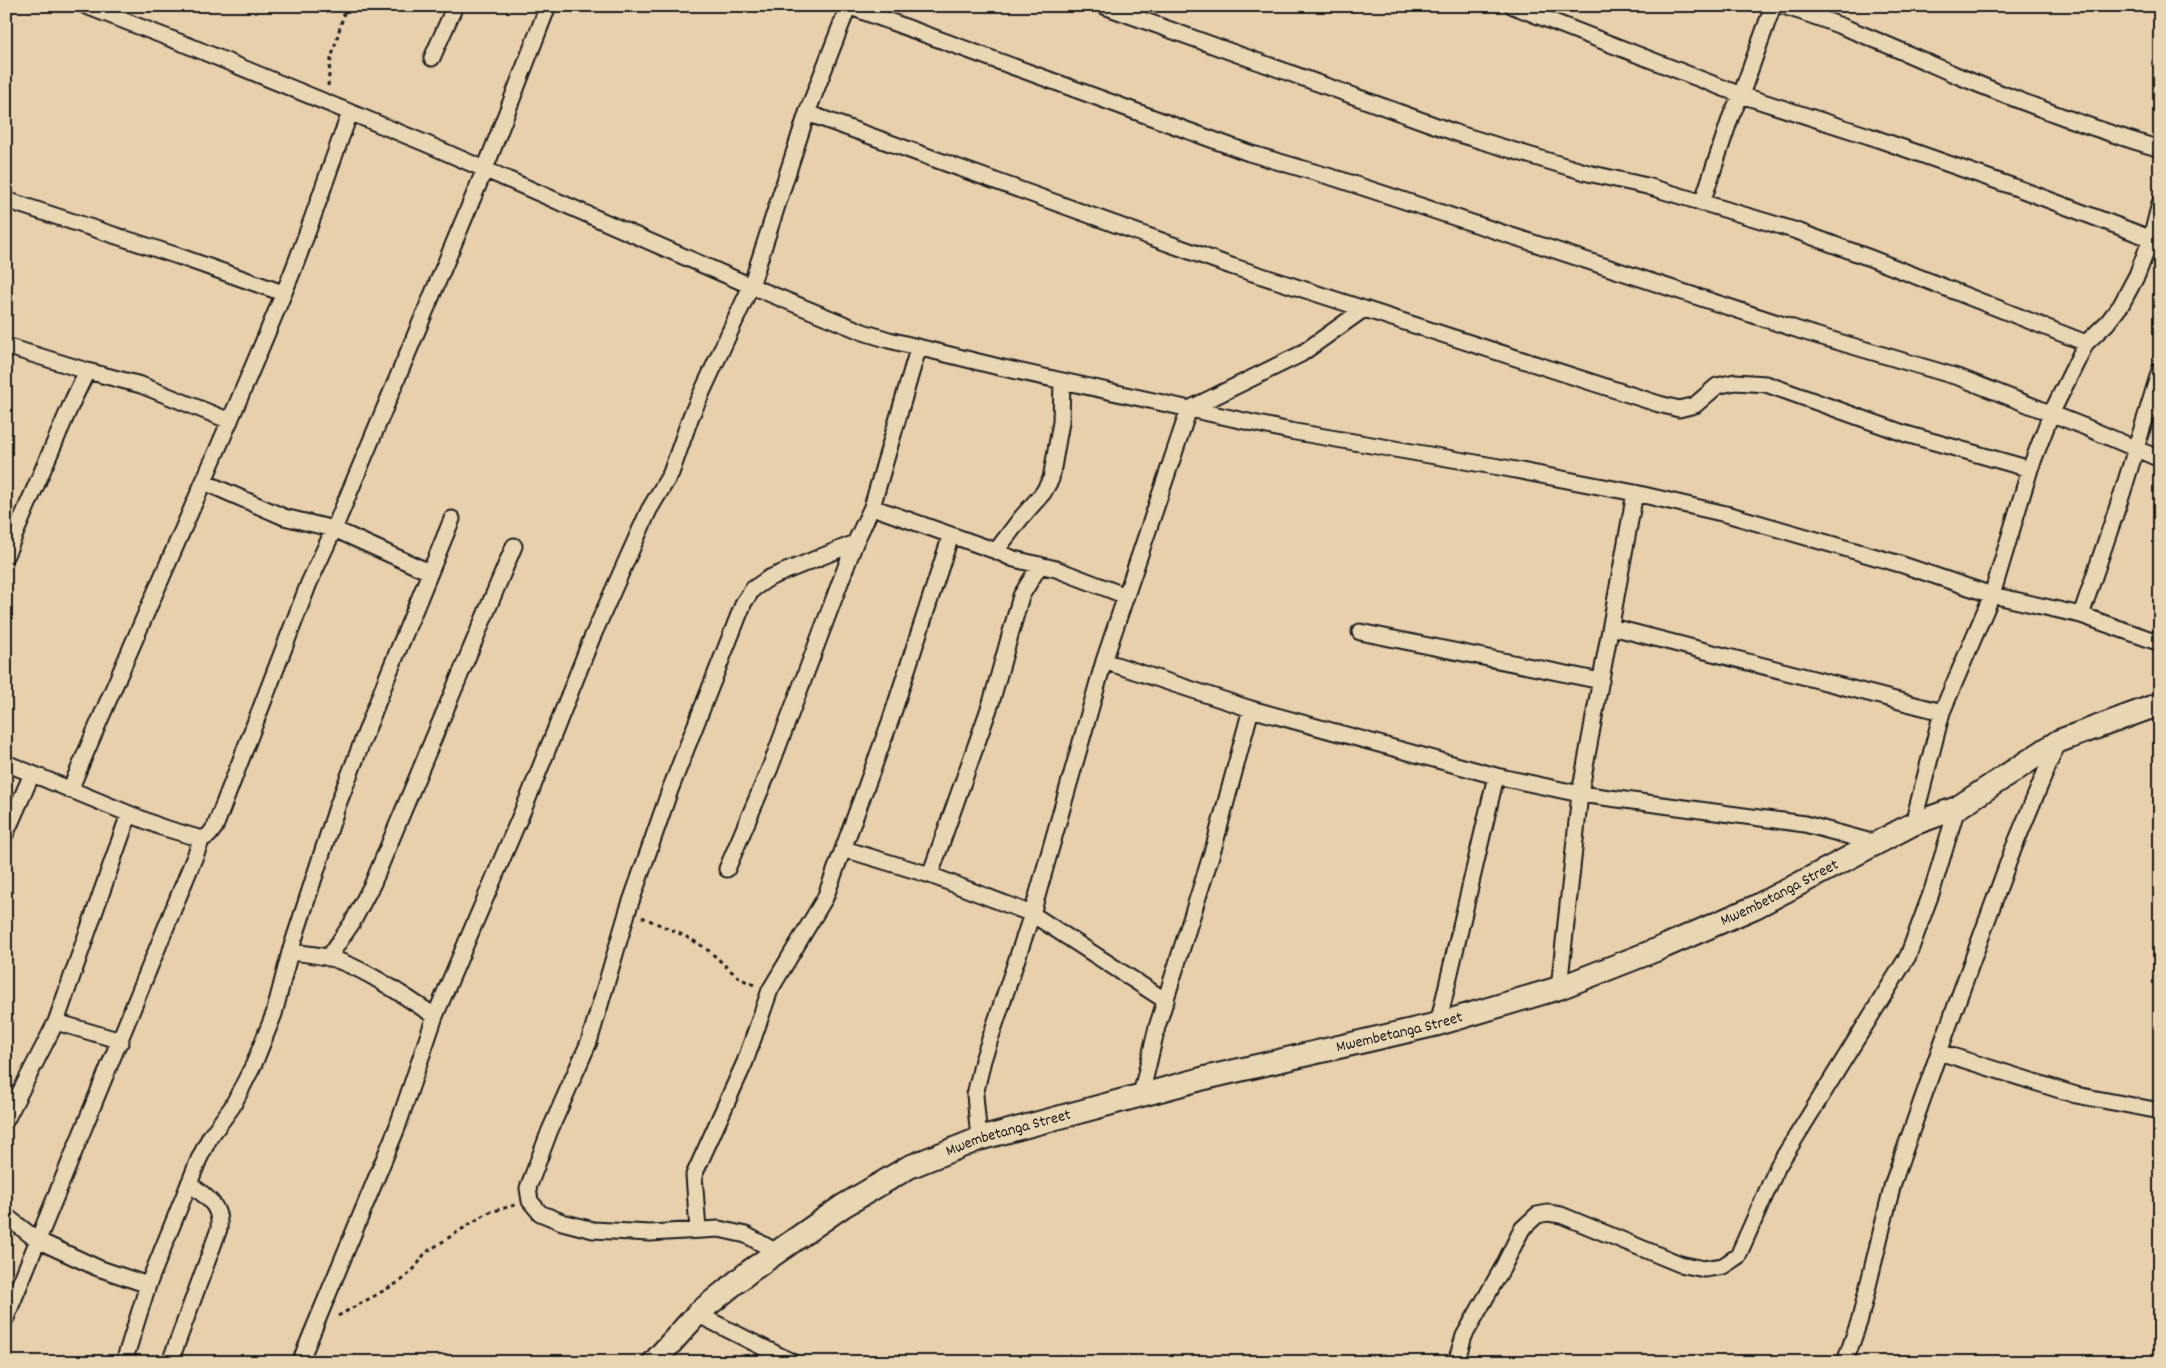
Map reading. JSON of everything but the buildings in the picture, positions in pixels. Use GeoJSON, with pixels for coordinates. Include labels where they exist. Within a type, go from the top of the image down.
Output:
{"type":"FeatureCollection","features":[{"type":"Feature","properties":{"kind":"street"},"geometry":{"type":"LineString","coordinates":[[86,6],[206,53],[350,113],[751,286],[863,332],[918,349],[1290,431],[1505,468],[1635,493],[1786,531],[1900,564],[1992,595],[2081,615],[2160,643]]}},
{"type":"Feature","properties":{"kind":"street"},"geometry":{"type":"LineString","coordinates":[[432,58],[456,6]]}},
{"type":"Feature","properties":{"kind":"street"},"geometry":{"type":"LineString","coordinates":[[6,1318],[121,1042],[202,840],[215,827],[309,583],[334,529],[485,170],[548,6]]}},
{"type":"Feature","properties":{"kind":"street"},"geometry":{"type":"LineString","coordinates":[[300,1362],[397,1128],[435,1016],[529,796],[591,640],[649,510],[671,473],[691,416],[751,286],[807,113],[848,6],[1193,134],[1338,179],[1805,332],[1961,378],[2160,459]]}},
{"type":"Feature","properties":{"kind":"street"},"geometry":{"type":"LineString","coordinates":[[1104,6],[1459,134],[1588,173],[1647,186],[1797,232],[1870,258],[2086,343]]}},
{"type":"Feature","properties":{"kind":"street"},"geometry":{"type":"LineString","coordinates":[[1513,6],[1741,95],[2020,189],[2155,241]]}},
{"type":"Feature","properties":{"kind":"street"},"geometry":{"type":"LineString","coordinates":[[1702,203],[1731,116],[1741,95],[1773,6]]}},
{"type":"Feature","properties":{"kind":"street"},"geometry":{"type":"LineString","coordinates":[[1783,6],[1882,42],[1954,74],[2074,122],[2160,149]]}},
{"type":"Feature","properties":{"kind":"street"},"geometry":{"type":"LineString","coordinates":[[70,790],[132,644],[155,597],[283,293],[350,113]]}},
{"type":"Feature","properties":{"kind":"street"},"geometry":{"type":"LineString","coordinates":[[807,113],[1166,244],[1679,409],[1695,405],[1717,386],[1735,382],[1766,384],[1906,434],[2030,469]]}},
{"type":"Feature","properties":{"kind":"street"},"geometry":{"type":"LineString","coordinates":[[6,200],[178,256],[283,293]]}},
{"type":"Feature","properties":{"kind":"street"},"geometry":{"type":"LineString","coordinates":[[1913,824],[1942,712],[1992,595],[2030,469],[2051,414],[2086,343],[2107,323],[2121,305],[2155,241],[2160,203]]}},
{"type":"Feature","properties":{"kind":"street"},"geometry":{"type":"LineString","coordinates":[[979,1139],[975,1095],[983,1060],[1032,914],[1104,661],[1189,410],[1300,354],[1364,309]]}},
{"type":"Feature","properties":{"kind":"street"},"geometry":{"type":"LineString","coordinates":[[6,346],[87,371],[141,385],[230,421]]}},
{"type":"Feature","properties":{"kind":"street"},"geometry":{"type":"LineString","coordinates":[[727,869],[770,768],[855,543],[872,507],[918,349]]}},
{"type":"Feature","properties":{"kind":"street"},"geometry":{"type":"LineString","coordinates":[[2081,615],[2122,494],[2160,370]]}},
{"type":"Feature","properties":{"kind":"street"},"geometry":{"type":"LineString","coordinates":[[6,555],[87,371]]}},
{"type":"Feature","properties":{"kind":"street"},"geometry":{"type":"LineString","coordinates":[[996,551],[1043,493],[1051,480],[1062,422],[1062,381]]}},
{"type":"Feature","properties":{"kind":"street"},"geometry":{"type":"LineString","coordinates":[[204,482],[284,517],[334,529],[429,572]]}},
{"type":"Feature","properties":{"kind":"street"},"geometry":{"type":"LineString","coordinates":[[1559,988],[1580,794],[1635,493]]}},
{"type":"Feature","properties":{"kind":"street"},"geometry":{"type":"LineString","coordinates":[[872,507],[1014,559],[1056,569],[1126,596]]}},
{"type":"Feature","properties":{"kind":"street"},"geometry":{"type":"LineString","coordinates":[[124,1362],[148,1285],[189,1183],[210,1137],[232,1107],[254,1064],[274,1014],[290,952],[337,807],[429,572],[452,519]]}},
{"type":"Feature","properties":{"kind":"street"},"geometry":{"type":"LineString","coordinates":[[698,1230],[694,1174],[741,1071],[770,990],[825,898],[890,722],[950,535]]}},
{"type":"Feature","properties":{"kind":"street"},"geometry":{"type":"LineString","coordinates":[[777,1252],[746,1235],[719,1229],[650,1233],[592,1230],[562,1222],[540,1213],[530,1201],[528,1188],[550,1130],[589,1042],[628,910],[674,781],[744,602],[753,589],[769,578],[855,543]]}},
{"type":"Feature","properties":{"kind":"street"},"geometry":{"type":"LineString","coordinates":[[328,958],[352,923],[373,883],[514,546]]}},
{"type":"Feature","properties":{"kind":"street"},"geometry":{"type":"LineString","coordinates":[[930,875],[991,703],[1021,596],[1040,565]]}},
{"type":"Feature","properties":{"kind":"street"},"geometry":{"type":"LineString","coordinates":[[1612,627],[1942,712]]}},
{"type":"Feature","properties":{"kind":"street"},"geometry":{"type":"LineString","coordinates":[[1360,632],[1601,681]]}},
{"type":"Feature","properties":{"kind":"street"},"geometry":{"type":"LineString","coordinates":[[1104,661],[1251,709],[1496,776],[1580,794],[1805,824],[1875,843]]}},
{"type":"Feature","properties":{"kind":"street","name":"Mwembetanga Street"},"geometry":{"type":"LineString","coordinates":[[654,1362],[697,1314],[777,1252],[843,1206],[909,1167],[979,1139],[1141,1095],[1438,1024],[1559,988],[1656,950],[1755,907],[1913,824],[1957,808],[2059,741],[2160,704]]}},
{"type":"Feature","properties":{"kind":"street"},"geometry":{"type":"LineString","coordinates":[[1141,1095],[1157,1027],[1215,843],[1251,709]]}},
{"type":"Feature","properties":{"kind":"street"},"geometry":{"type":"LineString","coordinates":[[1845,1362],[1860,1319],[1893,1184],[1938,1052],[1984,932],[2012,852],[2059,741]]}},
{"type":"Feature","properties":{"kind":"street"},"geometry":{"type":"LineString","coordinates":[[6,763],[160,827],[202,840]]}},
{"type":"Feature","properties":{"kind":"street"},"geometry":{"type":"LineString","coordinates":[[6,833],[32,774]]}},
{"type":"Feature","properties":{"kind":"street"},"geometry":{"type":"LineString","coordinates":[[1438,1024],[1496,776]]}},
{"type":"Feature","properties":{"kind":"street"},"geometry":{"type":"LineString","coordinates":[[1456,1362],[1464,1336],[1522,1229],[1537,1215],[1548,1213],[1561,1216],[1680,1264],[1704,1269],[1723,1266],[1738,1256],[1778,1166],[1908,956],[1932,890],[1957,808]]}},
{"type":"Feature","properties":{"kind":"street"},"geometry":{"type":"LineString","coordinates":[[6,1120],[56,1022],[129,814]]}},
{"type":"Feature","properties":{"kind":"street"},"geometry":{"type":"LineString","coordinates":[[844,850],[930,875],[1032,914],[1166,1001]]}},
{"type":"Feature","properties":{"kind":"street"},"geometry":{"type":"LineString","coordinates":[[290,952],[341,961],[435,1016]]}},
{"type":"Feature","properties":{"kind":"street"},"geometry":{"type":"LineString","coordinates":[[56,1022],[121,1042]]}},
{"type":"Feature","properties":{"kind":"street"},"geometry":{"type":"LineString","coordinates":[[1938,1052],[2076,1096],[2160,1111]]}},
{"type":"Feature","properties":{"kind":"street"},"geometry":{"type":"LineString","coordinates":[[170,1362],[219,1229],[220,1215],[212,1202],[189,1183]]}},
{"type":"Feature","properties":{"kind":"street"},"geometry":{"type":"LineString","coordinates":[[6,1216],[37,1240],[98,1268],[148,1285]]}},
{"type":"Feature","properties":{"kind":"street"},"geometry":{"type":"LineString","coordinates":[[697,1314],[792,1362]]}},
{"type":"Feature","properties":{"kind":"path"},"geometry":{"type":"LineString","coordinates":[[327,104],[330,63],[346,6]]}},
{"type":"Feature","properties":{"kind":"path"},"geometry":{"type":"LineString","coordinates":[[628,910],[701,945],[719,958],[733,975],[746,983],[770,990]]}},
{"type":"Feature","properties":{"kind":"path"},"geometry":{"type":"LineString","coordinates":[[312,1331],[401,1282],[425,1253],[487,1214],[530,1201]]}}]}
